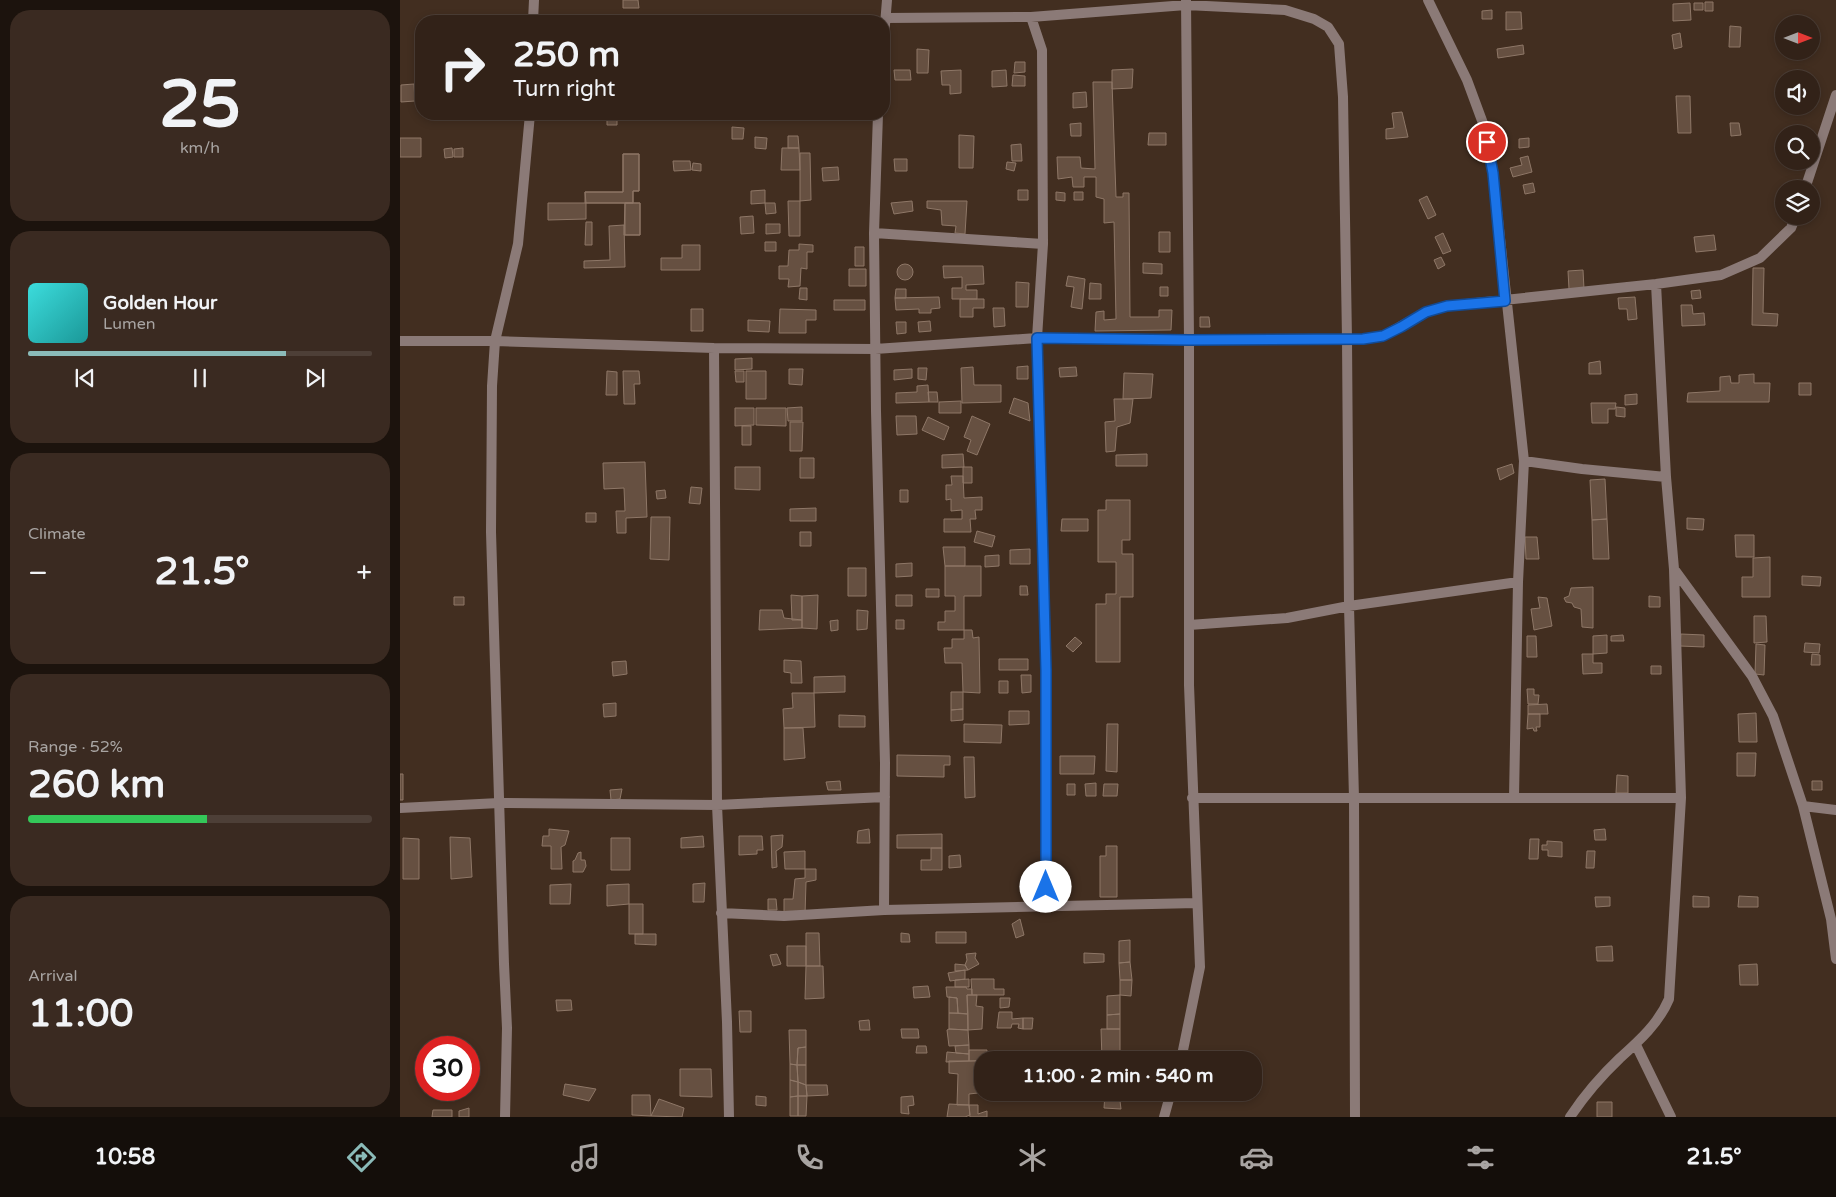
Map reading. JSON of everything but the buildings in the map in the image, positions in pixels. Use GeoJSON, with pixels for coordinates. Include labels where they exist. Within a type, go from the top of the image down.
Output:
{"type":"FeatureCollection","features":[{"type":"Feature","properties":{"kind":"street"},"geometry":{"type":"LineString","coordinates":[[533,15],[534,0]]}},
{"type":"Feature","properties":{"kind":"street"},"geometry":{"type":"LineString","coordinates":[[886,15],[887,0]]}},
{"type":"Feature","properties":{"kind":"street"},"geometry":{"type":"LineString","coordinates":[[1428,0],[1467,80],[1484,126],[1493,173],[1505,301],[1524,461],[1518,582],[1514,798]]}},
{"type":"Feature","properties":{"kind":"street"},"geometry":{"type":"LineString","coordinates":[[890,18],[1031,17],[1186,3],[1285,10],[1314,19],[1328,27],[1339,44],[1343,97],[1348,339],[1349,606],[1354,798],[1355,1117]]}},
{"type":"Feature","properties":{"kind":"street"},"geometry":{"type":"LineString","coordinates":[[1183,1051],[1200,967],[1189,685],[1189,340],[1186,3]]}},
{"type":"Feature","properties":{"kind":"street"},"geometry":{"type":"LineString","coordinates":[[1031,17],[1042,50],[1043,244],[1037,338],[1046,670],[1046,906]]}},
{"type":"Feature","properties":{"kind":"street"},"geometry":{"type":"LineString","coordinates":[[1808,180],[1836,95]]}},
{"type":"Feature","properties":{"kind":"street"},"geometry":{"type":"LineString","coordinates":[[505,1117],[507,1028],[491,532],[492,386],[495,341],[518,244],[529,120]]}},
{"type":"Feature","properties":{"kind":"street"},"geometry":{"type":"LineString","coordinates":[[878,120],[874,233],[885,797],[884,910]]}},
{"type":"Feature","properties":{"kind":"street"},"geometry":{"type":"LineString","coordinates":[[400,341],[495,341],[714,348],[876,349],[1037,338],[1189,340],[1348,339],[1383,336],[1426,312],[1447,306],[1656,284],[1721,275],[1760,258],[1793,225]]}},
{"type":"Feature","properties":{"kind":"street"},"geometry":{"type":"LineString","coordinates":[[874,233],[1043,244]]}},
{"type":"Feature","properties":{"kind":"street"},"geometry":{"type":"LineString","coordinates":[[1570,1117],[1584,1097],[1620,1058],[1636,1045],[1664,1010],[1669,999],[1681,798],[1674,569],[1666,477],[1656,284]]}},
{"type":"Feature","properties":{"kind":"street"},"geometry":{"type":"LineString","coordinates":[[714,348],[717,805],[727,1022],[729,1117]]}},
{"type":"Feature","properties":{"kind":"street"},"geometry":{"type":"LineString","coordinates":[[1524,461],[1666,477]]}},
{"type":"Feature","properties":{"kind":"street"},"geometry":{"type":"LineString","coordinates":[[1674,569],[1752,676],[1773,716],[1804,806],[1831,918],[1836,959]]}},
{"type":"Feature","properties":{"kind":"street"},"geometry":{"type":"LineString","coordinates":[[1189,625],[1287,618],[1349,606],[1518,582]]}},
{"type":"Feature","properties":{"kind":"street"},"geometry":{"type":"LineString","coordinates":[[400,808],[499,803],[717,805],[885,797]]}},
{"type":"Feature","properties":{"kind":"street"},"geometry":{"type":"LineString","coordinates":[[1192,798],[1681,798]]}},
{"type":"Feature","properties":{"kind":"street"},"geometry":{"type":"LineString","coordinates":[[1804,806],[1836,810]]}},
{"type":"Feature","properties":{"kind":"street"},"geometry":{"type":"LineString","coordinates":[[721,913],[784,916],[884,910],[1197,903]]}},
{"type":"Feature","properties":{"kind":"street"},"geometry":{"type":"LineString","coordinates":[[1636,1045],[1672,1117]]}},
{"type":"Feature","properties":{"kind":"street"},"geometry":{"type":"LineString","coordinates":[[1164,1117],[1168,1101]]}},
{"type":"Feature","properties":{"kind":"route"},"geometry":{"type":"LineString","coordinates":[[1046,887],[1046,670],[1037,338],[1189,340],[1363,339],[1383,336],[1426,312],[1447,306],[1505,301],[1493,173],[1487,142]]}}]}
